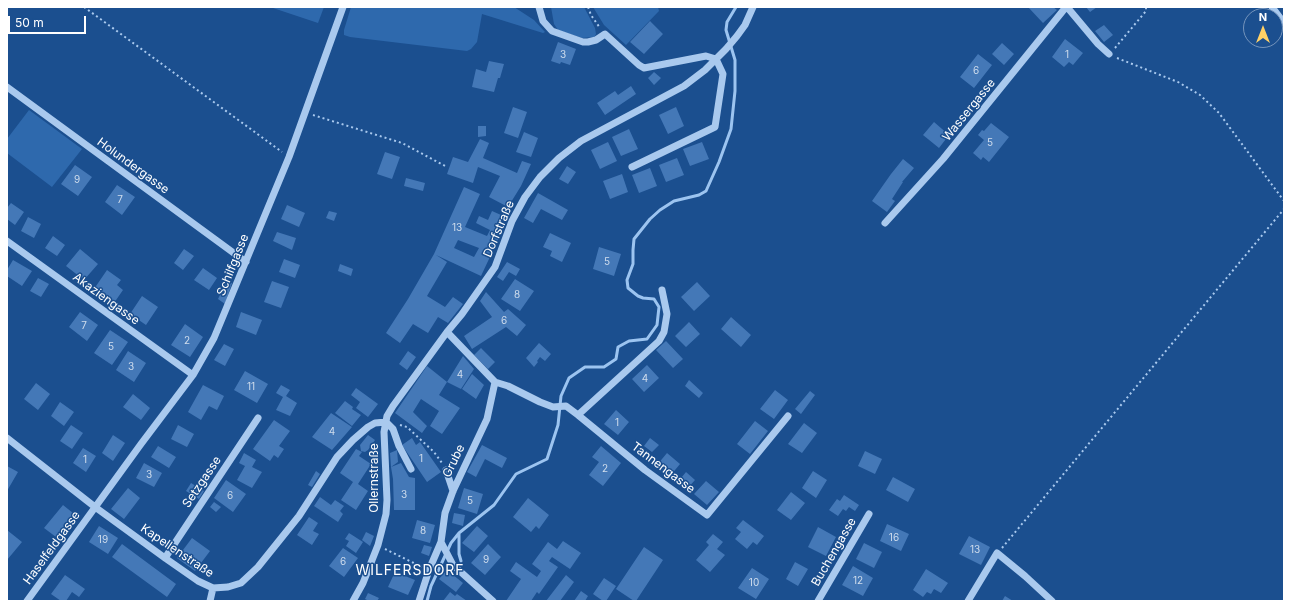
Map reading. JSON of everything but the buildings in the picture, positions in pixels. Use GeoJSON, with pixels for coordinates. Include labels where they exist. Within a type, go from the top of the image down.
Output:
{"type":"FeatureCollection","features":[{"type":"Feature","properties":{"kind":"street","name":"Schilfgasse"},"geometry":{"type":"LineString","coordinates":[[95,507],[192,375],[214,338],[289,157],[343,7]]}},
{"type":"Feature","properties":{"kind":"street"},"geometry":{"type":"LineString","coordinates":[[539,7],[543,21],[552,31],[583,42],[596,40],[605,34],[644,68],[706,56],[716,60],[723,74],[715,127],[632,167]]}},
{"type":"Feature","properties":{"kind":"street","name":"Dorfstraße"},"geometry":{"type":"LineString","coordinates":[[386,422],[392,406],[462,314],[495,267],[512,221],[525,197],[540,177],[554,163],[581,141],[684,86],[705,70],[737,36],[745,25],[753,7]]}},
{"type":"Feature","properties":{"kind":"street"},"geometry":{"type":"LineString","coordinates":[[1066,7],[1098,44],[1109,54]]}},
{"type":"Feature","properties":{"kind":"street","name":"Wassergasse"},"geometry":{"type":"LineString","coordinates":[[885,223],[944,159],[1066,7]]}},
{"type":"Feature","properties":{"kind":"street"},"geometry":{"type":"LineString","coordinates":[[1272,7],[1284,22]]}},
{"type":"Feature","properties":{"kind":"street","name":"Holundergasse"},"geometry":{"type":"LineString","coordinates":[[7,87],[246,262]]}},
{"type":"Feature","properties":{"kind":"street","name":"Akaziengasse"},"geometry":{"type":"LineString","coordinates":[[7,241],[192,375]]}},
{"type":"Feature","properties":{"kind":"street"},"geometry":{"type":"LineString","coordinates":[[578,415],[659,341],[664,332],[667,314],[662,290]]}},
{"type":"Feature","properties":{"kind":"street"},"geometry":{"type":"LineString","coordinates":[[447,332],[494,382]]}},
{"type":"Feature","properties":{"kind":"street","name":"Tannengasse"},"geometry":{"type":"LineString","coordinates":[[494,382],[508,386],[553,407],[566,406],[645,470],[707,515],[788,416]]}},
{"type":"Feature","properties":{"kind":"street","name":"Grube"},"geometry":{"type":"LineString","coordinates":[[419,601],[429,570],[442,545],[446,513],[453,491],[487,419],[494,382]]}},
{"type":"Feature","properties":{"kind":"street","name":"Setzgasse"},"geometry":{"type":"LineString","coordinates":[[165,558],[258,418]]}},
{"type":"Feature","properties":{"kind":"street"},"geometry":{"type":"LineString","coordinates":[[386,422],[392,429],[411,469]]}},
{"type":"Feature","properties":{"kind":"street","name":"Ollernstraße"},"geometry":{"type":"LineString","coordinates":[[353,601],[363,583],[378,545],[386,507],[384,432],[386,422]]}},
{"type":"Feature","properties":{"kind":"street","name":"Kapellenstraße"},"geometry":{"type":"LineString","coordinates":[[7,438],[95,507],[165,558],[198,581],[213,588],[228,587],[241,583],[258,567],[299,516],[337,457],[352,440],[375,423],[386,422]]}},
{"type":"Feature","properties":{"kind":"street"},"geometry":{"type":"LineString","coordinates":[[446,470],[453,491]]}},
{"type":"Feature","properties":{"kind":"street","name":"Haselfeldgasse"},"geometry":{"type":"LineString","coordinates":[[27,601],[95,507]]}},
{"type":"Feature","properties":{"kind":"street","name":"Buchengasse"},"geometry":{"type":"LineString","coordinates":[[818,601],[869,514]]}},
{"type":"Feature","properties":{"kind":"street"},"geometry":{"type":"LineString","coordinates":[[442,545],[453,566],[493,601]]}},
{"type":"Feature","properties":{"kind":"street"},"geometry":{"type":"LineString","coordinates":[[968,601],[997,553],[1052,601]]}},
{"type":"Feature","properties":{"kind":"street"},"geometry":{"type":"LineString","coordinates":[[210,601],[213,588]]}},
{"type":"Feature","properties":{"kind":"path"},"geometry":{"type":"LineString","coordinates":[[84,7],[289,157]]}},
{"type":"Feature","properties":{"kind":"path"},"geometry":{"type":"LineString","coordinates":[[588,7],[591,15],[605,34]]}},
{"type":"Feature","properties":{"kind":"path"},"geometry":{"type":"LineString","coordinates":[[1147,7],[1146,11],[1109,54],[1130,64],[1178,82],[1200,95],[1219,113],[1284,201]]}},
{"type":"Feature","properties":{"kind":"path"},"geometry":{"type":"LineString","coordinates":[[305,113],[402,143],[447,167]]}},
{"type":"Feature","properties":{"kind":"path"},"geometry":{"type":"LineString","coordinates":[[997,553],[1284,209]]}},
{"type":"Feature","properties":{"kind":"path"},"geometry":{"type":"LineString","coordinates":[[386,422],[407,427],[434,452],[446,470]]}},
{"type":"Feature","properties":{"kind":"path"},"geometry":{"type":"LineString","coordinates":[[378,545],[429,570]]}},
{"type":"Feature","properties":{"kind":"shaded area"},"geometry":{"type":"Polygon","coordinates":[[[270,7],[324,7],[318,23],[270,7]]]}},
{"type":"Feature","properties":{"kind":"shaded area"},"geometry":{"type":"Polygon","coordinates":[[[351,7],[514,7],[534,20],[545,32],[543,33],[482,14],[477,42],[467,51],[350,37],[344,35],[344,30],[351,7]]]}},
{"type":"Feature","properties":{"kind":"shaded area"},"geometry":{"type":"Polygon","coordinates":[[[551,7],[584,7],[595,28],[595,36],[582,38],[558,30],[554,24],[551,7]]]}},
{"type":"Feature","properties":{"kind":"shaded area"},"geometry":{"type":"Polygon","coordinates":[[[593,7],[658,7],[659,11],[626,45],[604,25],[593,7]]]}},
{"type":"Feature","properties":{"kind":"shaded area"},"geometry":{"type":"Polygon","coordinates":[[[29,110],[82,149],[52,187],[7,153],[7,139],[29,110]]]}},
{"type":"Feature","properties":{"kind":"waterway"},"geometry":{"type":"LineString","coordinates":[[427,601],[431,586],[451,543],[459,533],[494,505],[516,474],[547,459],[558,425],[561,396],[569,378],[585,367],[604,367],[616,359],[618,347],[629,341],[647,339],[657,325],[659,307],[654,299],[638,296],[628,288],[627,280],[633,264],[634,239],[650,219],[660,210],[674,201],[699,195],[706,191],[719,162],[731,129],[735,91],[735,60],[726,30],[727,22],[736,7]]}},
{"type":"Feature","properties":{"kind":"waterway"},"geometry":{"type":"LineString","coordinates":[[459,533],[459,554],[461,561]]}},
{"type":"Feature","properties":{"kind":"district","name":"WILFERSDORF"},"geometry":{"type":"Point","coordinates":[410,571]}}]}
